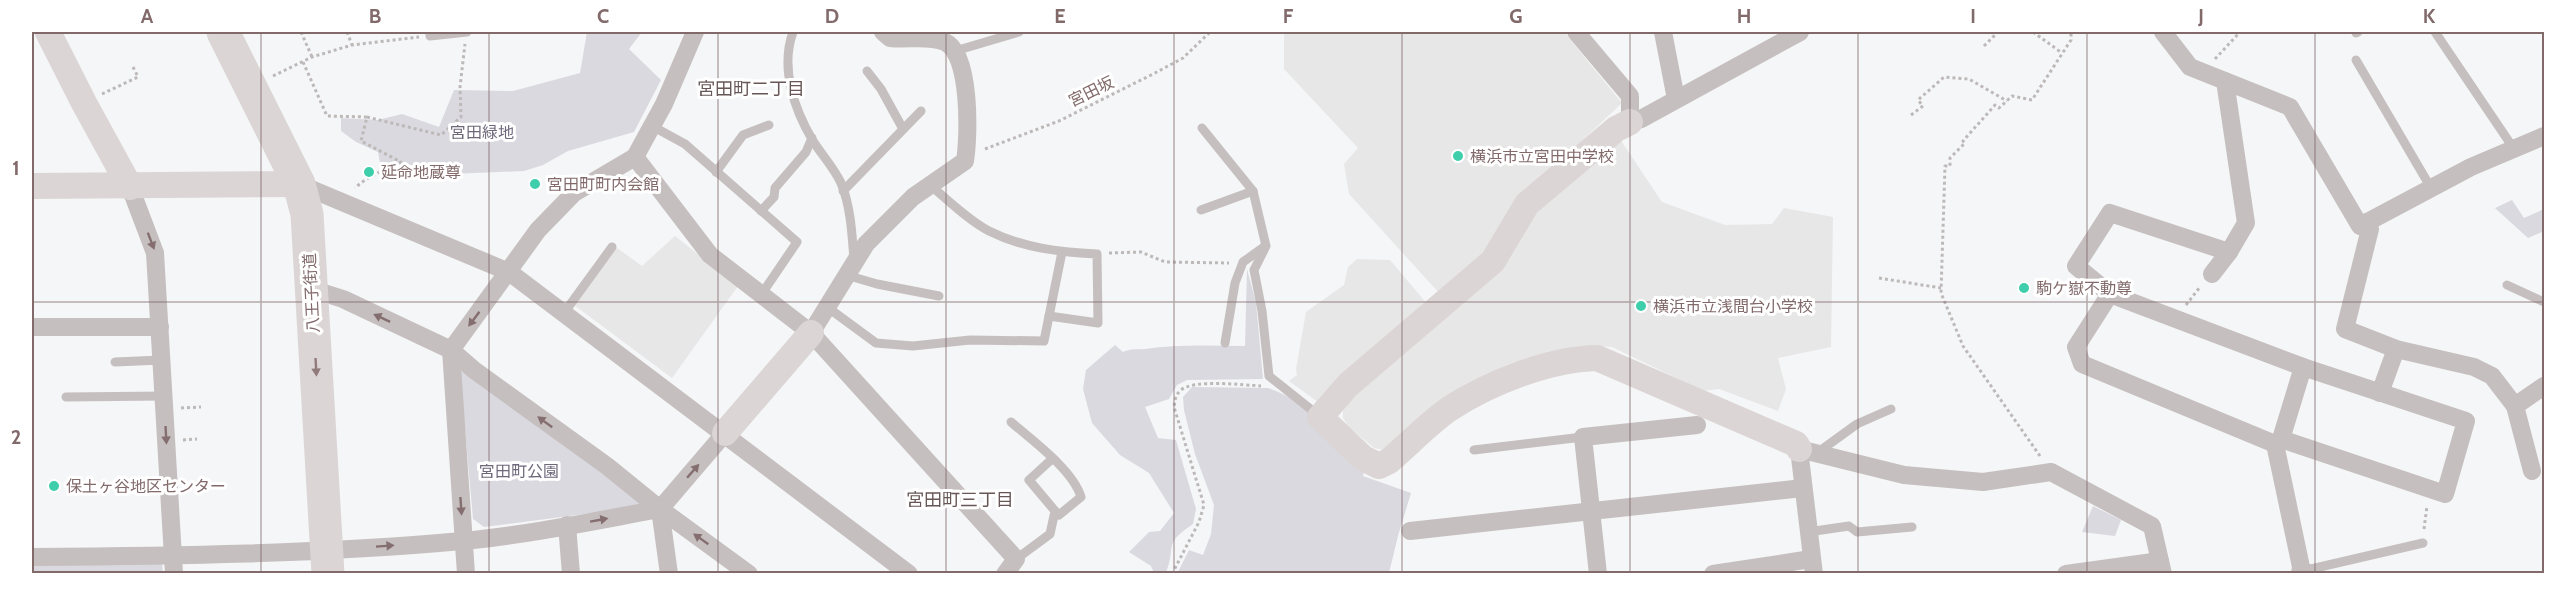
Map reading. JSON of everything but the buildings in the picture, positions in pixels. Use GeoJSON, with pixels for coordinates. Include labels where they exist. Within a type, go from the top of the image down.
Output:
{"type":"FeatureCollection","features":[{"type":"Feature","properties":{"kind":"highway","name":"八王子街道"},"geometry":{"type":"LineString","coordinates":[[203,32],[262,151],[307,214],[317,562]]}},
{"type":"Feature","properties":{"kind":"highway","name":"八王子街道"},"geometry":{"type":"LineString","coordinates":[[223,32],[286,183],[286,212],[317,562]]}},
{"type":"Feature","properties":{"kind":"street"},"geometry":{"type":"LineString","coordinates":[[48,32],[130,187],[155,253],[173,565]]}},
{"type":"Feature","properties":{"kind":"street"},"geometry":{"type":"LineString","coordinates":[[466,573],[451,351],[537,230],[574,193],[635,157],[652,126],[695,32]]}},
{"type":"Feature","properties":{"kind":"street"},"geometry":{"type":"LineString","coordinates":[[32,557],[173,565],[317,562],[660,509],[811,333],[866,244],[914,197],[965,161],[968,124],[960,64],[955,51],[947,43],[935,39],[890,38],[883,32]]}},
{"type":"Feature","properties":{"kind":"street"},"geometry":{"type":"LineString","coordinates":[[1576,32],[1630,96],[1630,122]]}},
{"type":"Feature","properties":{"kind":"street"},"geometry":{"type":"LineString","coordinates":[[1663,32],[1676,99]]}},
{"type":"Feature","properties":{"kind":"street"},"geometry":{"type":"LineString","coordinates":[[1800,32],[1777,37],[1676,99],[1641,119],[1616,129],[1527,204],[1493,261],[1347,385],[1311,409],[1363,458],[1379,466],[1389,461],[1448,410],[1497,383],[1575,359],[1597,358],[1808,451],[1904,475],[1971,481],[1983,482],[2051,472],[2152,526],[2162,567],[2066,573]]}},
{"type":"Feature","properties":{"kind":"street"},"geometry":{"type":"LineString","coordinates":[[2163,32],[2188,58],[2190,67],[2290,107],[2360,226],[2471,167],[2544,136]]}},
{"type":"Feature","properties":{"kind":"street"},"geometry":{"type":"LineString","coordinates":[[2212,274],[2229,252],[2246,223],[2225,81]]}},
{"type":"Feature","properties":{"kind":"street"},"geometry":{"type":"LineString","coordinates":[[635,157],[710,255],[811,333],[1016,559],[1005,573]]}},
{"type":"Feature","properties":{"kind":"street"},"geometry":{"type":"LineString","coordinates":[[32,186],[130,187],[286,183],[341,202],[509,272],[909,573]]}},
{"type":"Feature","properties":{"kind":"street"},"geometry":{"type":"LineString","coordinates":[[2110,294],[2076,347],[2082,364],[2278,442],[2445,494],[2466,421],[2303,367],[2110,294],[2076,266],[2110,213],[2229,252]]}},
{"type":"Feature","properties":{"kind":"street"},"geometry":{"type":"LineString","coordinates":[[2367,222],[2370,230],[2345,329],[2397,349],[2474,367],[2492,375],[2515,406],[2532,471]]}},
{"type":"Feature","properties":{"kind":"street"},"geometry":{"type":"LineString","coordinates":[[311,292],[324,293],[343,299],[451,351],[607,466],[731,567],[748,573]]}},
{"type":"Feature","properties":{"kind":"street"},"geometry":{"type":"LineString","coordinates":[[32,327],[160,327]]}},
{"type":"Feature","properties":{"kind":"street"},"geometry":{"type":"LineString","coordinates":[[2380,393],[2397,349]]}},
{"type":"Feature","properties":{"kind":"street"},"geometry":{"type":"LineString","coordinates":[[2301,570],[2278,442],[2303,367]]}},
{"type":"Feature","properties":{"kind":"street"},"geometry":{"type":"LineString","coordinates":[[2515,406],[2544,386]]}},
{"type":"Feature","properties":{"kind":"street"},"geometry":{"type":"LineString","coordinates":[[1598,573],[1583,437],[1697,425]]}},
{"type":"Feature","properties":{"kind":"street"},"geometry":{"type":"LineString","coordinates":[[1713,573],[1812,566],[1803,488],[1808,451]]}},
{"type":"Feature","properties":{"kind":"street"},"geometry":{"type":"LineString","coordinates":[[1410,531],[1592,513],[1803,488]]}},
{"type":"Feature","properties":{"kind":"street"},"geometry":{"type":"LineString","coordinates":[[660,509],[669,573]]}},
{"type":"Feature","properties":{"kind":"street"},"geometry":{"type":"LineString","coordinates":[[567,525],[571,573]]}},
{"type":"Feature","properties":{"kind":"lane"},"geometry":{"type":"LineString","coordinates":[[430,34],[466,32]]}},
{"type":"Feature","properties":{"kind":"lane"},"geometry":{"type":"LineString","coordinates":[[793,32],[789,57],[792,95],[812,138],[841,183],[849,215],[850,268],[877,284],[939,296]]}},
{"type":"Feature","properties":{"kind":"lane"},"geometry":{"type":"LineString","coordinates":[[955,51],[1019,32]]}},
{"type":"Feature","properties":{"kind":"lane"},"geometry":{"type":"LineString","coordinates":[[2435,32],[2514,149]]}},
{"type":"Feature","properties":{"kind":"lane"},"geometry":{"type":"LineString","coordinates":[[2356,60],[2432,188]]}},
{"type":"Feature","properties":{"kind":"lane"},"geometry":{"type":"LineString","coordinates":[[867,70],[881,89],[903,129]]}},
{"type":"Feature","properties":{"kind":"lane"},"geometry":{"type":"LineString","coordinates":[[843,191],[921,111]]}},
{"type":"Feature","properties":{"kind":"lane"},"geometry":{"type":"LineString","coordinates":[[716,172],[743,135],[769,125]]}},
{"type":"Feature","properties":{"kind":"lane"},"geometry":{"type":"LineString","coordinates":[[652,126],[685,144],[797,242],[761,295]]}},
{"type":"Feature","properties":{"kind":"lane"},"geometry":{"type":"LineString","coordinates":[[1202,128],[1253,191],[1266,246],[1254,270],[1262,311],[1269,376],[1311,409]]}},
{"type":"Feature","properties":{"kind":"lane"},"geometry":{"type":"LineString","coordinates":[[761,211],[774,197],[775,188],[806,152],[812,138]]}},
{"type":"Feature","properties":{"kind":"lane"},"geometry":{"type":"LineString","coordinates":[[930,185],[987,230],[1026,246],[1062,252],[1097,254],[1098,323],[1049,316]]}},
{"type":"Feature","properties":{"kind":"lane"},"geometry":{"type":"LineString","coordinates":[[1201,210],[1253,191]]}},
{"type":"Feature","properties":{"kind":"lane"},"geometry":{"type":"LineString","coordinates":[[1225,343],[1235,283],[1243,262],[1266,246]]}},
{"type":"Feature","properties":{"kind":"lane"},"geometry":{"type":"LineString","coordinates":[[564,313],[612,247]]}},
{"type":"Feature","properties":{"kind":"lane"},"geometry":{"type":"LineString","coordinates":[[827,307],[876,343],[913,346],[970,340],[1044,341],[1062,252]]}},
{"type":"Feature","properties":{"kind":"lane"},"geometry":{"type":"LineString","coordinates":[[2507,285],[2544,302]]}},
{"type":"Feature","properties":{"kind":"lane"},"geometry":{"type":"LineString","coordinates":[[115,362],[161,360]]}},
{"type":"Feature","properties":{"kind":"lane"},"geometry":{"type":"LineString","coordinates":[[66,397],[164,396]]}},
{"type":"Feature","properties":{"kind":"lane"},"geometry":{"type":"LineString","coordinates":[[1808,451],[1857,423],[1891,409]]}},
{"type":"Feature","properties":{"kind":"lane"},"geometry":{"type":"LineString","coordinates":[[1011,422],[1053,459],[1078,487],[1082,497],[1059,515],[1029,480],[1053,459]]}},
{"type":"Feature","properties":{"kind":"lane"},"geometry":{"type":"LineString","coordinates":[[1474,450],[1583,437]]}},
{"type":"Feature","properties":{"kind":"lane"},"geometry":{"type":"LineString","coordinates":[[1016,559],[1050,534],[1055,511]]}},
{"type":"Feature","properties":{"kind":"lane"},"geometry":{"type":"LineString","coordinates":[[1808,532],[1849,526],[1857,532],[1912,527]]}},
{"type":"Feature","properties":{"kind":"lane"},"geometry":{"type":"LineString","coordinates":[[2301,570],[2423,543]]}},
{"type":"Feature","properties":{"kind":"path"},"geometry":{"type":"LineString","coordinates":[[301,32],[312,57]]}},
{"type":"Feature","properties":{"kind":"path"},"geometry":{"type":"LineString","coordinates":[[347,32],[352,45]]}},
{"type":"Feature","properties":{"kind":"path"},"geometry":{"type":"LineString","coordinates":[[303,62],[327,116],[365,117],[441,135],[461,117],[460,87],[466,32]]}},
{"type":"Feature","properties":{"kind":"path","name":"宮田坂"},"geometry":{"type":"LineString","coordinates":[[983,150],[1059,121],[1155,73],[1183,58],[1210,32]]}},
{"type":"Feature","properties":{"kind":"path"},"geometry":{"type":"LineString","coordinates":[[1984,46],[1998,32]]}},
{"type":"Feature","properties":{"kind":"path"},"geometry":{"type":"LineString","coordinates":[[2033,32],[2062,53]]}},
{"type":"Feature","properties":{"kind":"path"},"geometry":{"type":"LineString","coordinates":[[2051,472],[1963,346],[1941,293],[1945,166],[1950,166],[1950,158],[1965,143],[1962,141],[1995,105],[1999,108],[2012,96],[2032,100],[2071,40],[2071,32]]}},
{"type":"Feature","properties":{"kind":"path"},"geometry":{"type":"LineString","coordinates":[[2188,58],[2210,65],[2240,32]]}},
{"type":"Feature","properties":{"kind":"path"},"geometry":{"type":"LineString","coordinates":[[271,77],[312,57],[352,45],[430,34]]}},
{"type":"Feature","properties":{"kind":"path"},"geometry":{"type":"LineString","coordinates":[[84,103],[138,77],[133,67]]}},
{"type":"Feature","properties":{"kind":"path"},"geometry":{"type":"LineString","coordinates":[[1911,115],[1923,106],[1918,100],[1944,78],[1969,79],[2007,101]]}},
{"type":"Feature","properties":{"kind":"path"},"geometry":{"type":"LineString","coordinates":[[341,202],[366,177],[376,176],[401,162],[361,141],[365,117]]}},
{"type":"Feature","properties":{"kind":"path"},"geometry":{"type":"LineString","coordinates":[[1097,254],[1141,252],[1165,262],[1228,263]]}},
{"type":"Feature","properties":{"kind":"path"},"geometry":{"type":"LineString","coordinates":[[2176,318],[2212,274]]}},
{"type":"Feature","properties":{"kind":"path"},"geometry":{"type":"LineString","coordinates":[[1879,278],[1941,288]]}},
{"type":"Feature","properties":{"kind":"path"},"geometry":{"type":"LineString","coordinates":[[1172,573],[1199,522],[1204,505],[1173,407],[1175,397],[1181,389],[1193,385],[1239,384],[1270,387],[1311,409]]}},
{"type":"Feature","properties":{"kind":"path"},"geometry":{"type":"LineString","coordinates":[[2423,543],[2428,499],[2436,492]]}},
{"type":"Feature","properties":{"kind":"shaded area","name":"横浜市立宮田中学校"},"geometry":{"type":"Polygon","coordinates":[[[1289,32],[1564,32],[1622,103],[1520,199],[1484,261],[1440,294],[1349,194],[1344,164],[1358,148],[1284,69],[1284,35],[1289,32]]]}},
{"type":"Feature","properties":{"kind":"shaded area","name":"横浜市立浅間台小学校"},"geometry":{"type":"Polygon","coordinates":[[[1620,139],[1662,202],[1725,225],[1772,224],[1784,208],[1833,217],[1831,347],[1778,358],[1786,389],[1778,411],[1719,389],[1703,391],[1612,347],[1588,346],[1384,450],[1374,448],[1349,427],[1343,418],[1343,400],[1539,206],[1620,139]]]}},
{"type":"Feature","properties":{"kind":"shaded area"},"geometry":{"type":"Polygon","coordinates":[[[675,236],[738,286],[672,378],[574,305],[617,248],[642,266],[675,236]]]}},
{"type":"Feature","properties":{"kind":"shaded area"},"geometry":{"type":"Polygon","coordinates":[[[1357,259],[1390,260],[1428,305],[1318,402],[1289,381],[1297,375],[1296,369],[1306,312],[1344,285],[1348,267],[1357,259]]]}},
{"type":"Feature","properties":{"kind":"green space","name":"宮田緑地"},"geometry":{"type":"Polygon","coordinates":[[[587,32],[642,32],[629,49],[661,80],[634,132],[568,151],[543,165],[524,171],[451,174],[420,165],[401,165],[381,169],[378,152],[356,142],[341,131],[341,118],[378,120],[402,114],[439,127],[454,90],[513,91],[580,73],[587,32]]]}},
{"type":"Feature","properties":{"kind":"green space"},"geometry":{"type":"Polygon","coordinates":[[[2512,200],[2524,218],[2544,209],[2544,231],[2528,238],[2495,208],[2512,200]]]}},
{"type":"Feature","properties":{"kind":"green space"},"geometry":{"type":"Polygon","coordinates":[[[1247,269],[1256,303],[1263,379],[1187,380],[1177,385],[1169,399],[1145,407],[1158,438],[1176,440],[1196,509],[1193,524],[1174,541],[1166,573],[1154,573],[1151,566],[1129,552],[1149,532],[1160,531],[1174,513],[1149,473],[1120,455],[1092,423],[1083,389],[1086,370],[1115,345],[1123,352],[1170,346],[1245,346],[1247,269]]]}},
{"type":"Feature","properties":{"kind":"green space","name":"宮田町公園"},"geometry":{"type":"Polygon","coordinates":[[[469,371],[646,506],[484,527],[473,519],[460,372],[469,371]]]}},
{"type":"Feature","properties":{"kind":"green space"},"geometry":{"type":"Polygon","coordinates":[[[1192,387],[1268,388],[1283,394],[1310,411],[1322,422],[1355,460],[1364,472],[1363,476],[1411,493],[1389,573],[1177,574],[1189,550],[1203,555],[1211,534],[1214,505],[1195,454],[1184,410],[1183,397],[1192,387]]]}},
{"type":"Feature","properties":{"kind":"green space"},"geometry":{"type":"Polygon","coordinates":[[[2093,506],[2121,520],[2115,536],[2082,532],[2093,506]]]}},
{"type":"Feature","properties":{"kind":"green space"},"geometry":{"type":"Polygon","coordinates":[[[32,563],[162,564],[163,573],[32,574],[32,563]]]}},
{"type":"Feature","properties":{"kind":"place","name":"横浜市立宮田中学校"},"geometry":{"type":"Point","coordinates":[1458,156]}},
{"type":"Feature","properties":{"kind":"place","name":"延命地蔵尊"},"geometry":{"type":"Point","coordinates":[369,172]}},
{"type":"Feature","properties":{"kind":"place","name":"宮田町町内会館"},"geometry":{"type":"Point","coordinates":[535,184]}},
{"type":"Feature","properties":{"kind":"place","name":"駒ケ嶽不動尊"},"geometry":{"type":"Point","coordinates":[2024,288]}},
{"type":"Feature","properties":{"kind":"place","name":"横浜市立浅間台小学校"},"geometry":{"type":"Point","coordinates":[1641,306]}},
{"type":"Feature","properties":{"kind":"place","name":"保土ヶ谷地区センター"},"geometry":{"type":"Point","coordinates":[54,486]}},
{"type":"Feature","properties":{"kind":"district","name":"宮田町二丁目"},"geometry":{"type":"Point","coordinates":[751,89]}},
{"type":"Feature","properties":{"kind":"district","name":"宮田町三丁目"},"geometry":{"type":"Point","coordinates":[960,500]}}]}
